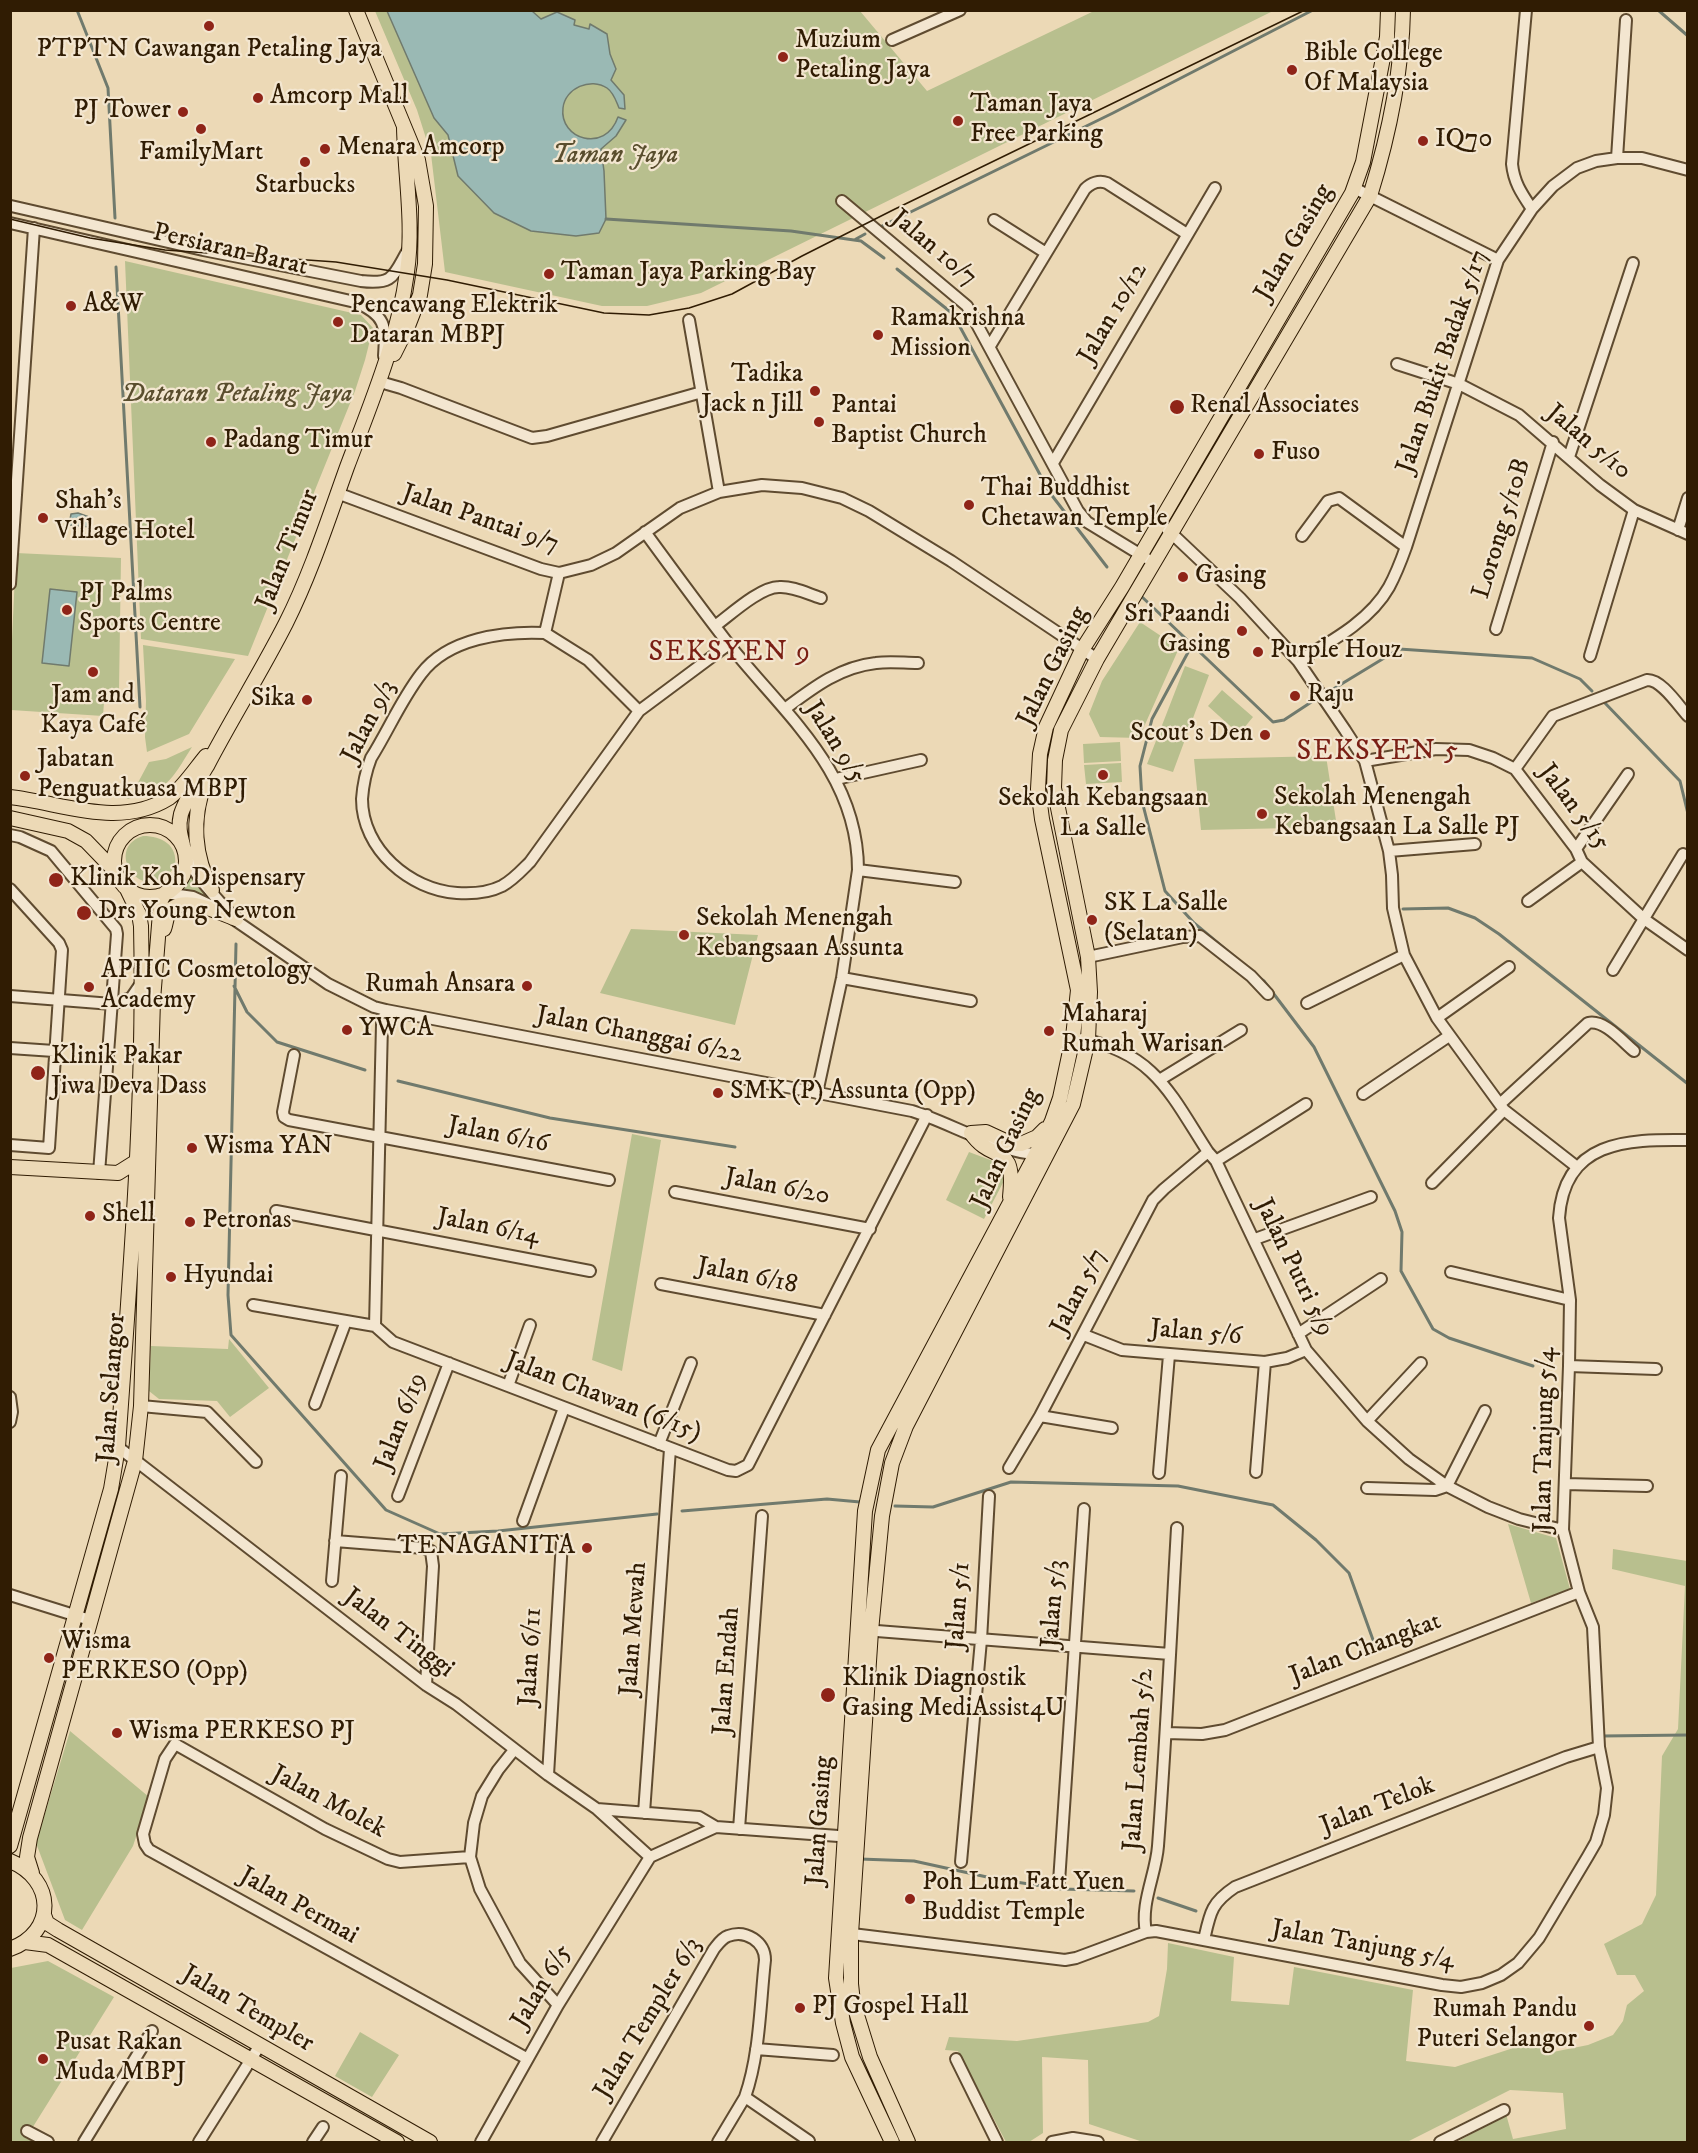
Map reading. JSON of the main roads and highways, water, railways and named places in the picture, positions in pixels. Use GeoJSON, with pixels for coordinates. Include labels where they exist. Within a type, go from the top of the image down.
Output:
{"type":"FeatureCollection","features":[{"type":"Feature","properties":{"kind":"main road","name":"Jalan Gasing"},"geometry":{"type":"LineString","coordinates":[[892,2142],[852,2057],[843,2023],[836,1978],[858,1838],[865,1511],[878,1450],[1036,1154],[1060,1098],[1073,1037],[1078,990],[1042,819],[1038,789],[1040,754],[1046,727],[1082,650],[1122,587],[1354,188],[1363,162],[1387,37],[1388,10]]}},
{"type":"Feature","properties":{"kind":"main road","name":"Jalan Gasing"},"geometry":{"type":"LineString","coordinates":[[908,2142],[870,2057],[853,2002],[844,1933],[844,1837],[864,1630],[892,1463],[906,1426],[1073,1104],[1088,1040],[1090,992],[1088,957],[1054,788],[1055,760],[1061,730],[1097,659],[1370,196],[1384,143],[1403,40],[1404,10]]}},
{"type":"Feature","properties":{"kind":"main road","name":"Jalan Timur"},"geometry":{"type":"LineString","coordinates":[[355,12],[418,160],[426,206],[425,264],[420,296],[408,326],[381,378]]}},
{"type":"Feature","properties":{"kind":"main road","name":"Jalan Timur"},"geometry":{"type":"LineString","coordinates":[[184,849],[179,827],[182,813],[289,617],[320,546],[337,493],[381,378],[408,271],[408,188],[404,127]]}},
{"type":"Feature","properties":{"kind":"main road","name":"Jalan Timur"},"geometry":{"type":"LineString","coordinates":[[10,797],[31,799],[83,811],[118,813],[140,809],[170,797],[222,736]]}},
{"type":"Feature","properties":{"kind":"main road"},"geometry":{"type":"LineString","coordinates":[[212,890],[203,873],[198,853],[196,815],[202,789],[222,736]]}},
{"type":"Feature","properties":{"kind":"main road"},"geometry":{"type":"LineString","coordinates":[[10,818],[69,831],[86,841],[116,872],[126,887],[145,896],[165,894],[175,887],[186,868],[184,849],[171,832],[163,827],[146,825],[137,828],[122,838],[117,846],[116,872]]}},
{"type":"Feature","properties":{"kind":"main road","name":"Jalan Selangor"},"geometry":{"type":"LineString","coordinates":[[10,1845],[111,1489],[118,1447],[137,1161],[142,982],[139,914],[126,887]]}},
{"type":"Feature","properties":{"kind":"main road","name":"Jalan Selangor"},"geometry":{"type":"LineString","coordinates":[[44,1915],[43,1890],[32,1873],[27,1857],[30,1838],[135,1461],[141,1406],[149,1106],[156,963],[161,900],[165,894]]}},
{"type":"Feature","properties":{"kind":"main road"},"geometry":{"type":"LineString","coordinates":[[156,963],[168,915],[173,908],[180,905],[198,905],[236,919]]}},
{"type":"Feature","properties":{"kind":"main road"},"geometry":{"type":"LineString","coordinates":[[1010,1202],[1012,1173],[1010,1165],[999,1153],[978,1143],[971,1133],[986,1132],[1012,1144],[1021,1144],[1037,1137],[1052,1121]]}},
{"type":"Feature","properties":{"kind":"main road"},"geometry":{"type":"LineString","coordinates":[[10,1167],[118,1173],[137,1161]]}},
{"type":"Feature","properties":{"kind":"main road"},"geometry":{"type":"LineString","coordinates":[[10,1861],[32,1873]]}},
{"type":"Feature","properties":{"kind":"main road"},"geometry":{"type":"LineString","coordinates":[[10,1949],[34,1935],[44,1915]]}},
{"type":"Feature","properties":{"kind":"main road","name":"Jalan Templer"},"geometry":{"type":"LineString","coordinates":[[44,1915],[47,1923],[58,1930],[430,2142]]}},
{"type":"Feature","properties":{"kind":"main road","name":"Jalan Templer"},"geometry":{"type":"LineString","coordinates":[[25,1942],[48,1945],[397,2142]]}},
{"type":"Feature","properties":{"kind":"water"},"geometry":{"type":"Polygon","coordinates":[[[387,11],[532,11],[541,19],[557,12],[575,20],[574,25],[589,29],[590,24],[607,34],[610,54],[616,69],[611,80],[624,95],[625,109],[619,108],[607,88],[594,84],[580,86],[574,90],[568,95],[563,108],[568,128],[584,138],[594,139],[603,136],[612,129],[618,117],[626,120],[616,136],[601,149],[606,219],[599,233],[576,236],[531,231],[494,213],[458,176],[448,135],[434,118],[387,11]]]}},
{"type":"Feature","properties":{"kind":"water"},"geometry":{"type":"Polygon","coordinates":[[[78,513],[89,517],[90,527],[69,525],[71,514],[78,513]]]}},
{"type":"Feature","properties":{"kind":"water"},"geometry":{"type":"Polygon","coordinates":[[[50,589],[77,592],[69,666],[42,663],[50,589]]]}},
{"type":"Feature","properties":{"kind":"waterway"},"geometry":{"type":"LineString","coordinates":[[77,10],[108,88],[115,218]]}},
{"type":"Feature","properties":{"kind":"waterway"},"geometry":{"type":"LineString","coordinates":[[882,226],[1113,113],[1313,10]]}},
{"type":"Feature","properties":{"kind":"waterway"},"geometry":{"type":"LineString","coordinates":[[1658,10],[1688,36]]}},
{"type":"Feature","properties":{"kind":"waterway"},"geometry":{"type":"LineString","coordinates":[[606,219],[791,231],[861,241],[884,258]]}},
{"type":"Feature","properties":{"kind":"waterway"},"geometry":{"type":"LineString","coordinates":[[856,239],[865,234]]}},
{"type":"Feature","properties":{"kind":"waterway"},"geometry":{"type":"LineString","coordinates":[[116,267],[140,707]]}},
{"type":"Feature","properties":{"kind":"waterway"},"geometry":{"type":"LineString","coordinates":[[897,269],[953,314],[1050,493],[1107,567]]}},
{"type":"Feature","properties":{"kind":"waterway"},"geometry":{"type":"LineString","coordinates":[[1140,595],[1273,722],[1284,720],[1319,697]]}},
{"type":"Feature","properties":{"kind":"waterway"},"geometry":{"type":"LineString","coordinates":[[1192,645],[1152,719],[1140,766],[1142,801],[1165,891],[1194,923],[1236,958]]}},
{"type":"Feature","properties":{"kind":"waterway"},"geometry":{"type":"LineString","coordinates":[[1325,694],[1399,649],[1532,658],[1580,679],[1592,691]]}},
{"type":"Feature","properties":{"kind":"waterway"},"geometry":{"type":"LineString","coordinates":[[1604,702],[1680,781],[1688,814]]}},
{"type":"Feature","properties":{"kind":"waterway"},"geometry":{"type":"LineString","coordinates":[[1403,909],[1448,908],[1475,918],[1499,934],[1688,1084]]}},
{"type":"Feature","properties":{"kind":"waterway"},"geometry":{"type":"LineString","coordinates":[[236,944],[228,1295],[231,1335],[386,1510],[440,1534],[498,1531],[657,1514]]}},
{"type":"Feature","properties":{"kind":"waterway"},"geometry":{"type":"LineString","coordinates":[[1257,976],[1264,981],[1314,1047],[1395,1211],[1402,1232],[1401,1271],[1433,1329],[1449,1338],[1533,1366]]}},
{"type":"Feature","properties":{"kind":"waterway"},"geometry":{"type":"LineString","coordinates":[[234,986],[247,1012],[277,1042],[365,1070]]}},
{"type":"Feature","properties":{"kind":"waterway"},"geometry":{"type":"LineString","coordinates":[[398,1081],[550,1118],[735,1147]]}},
{"type":"Feature","properties":{"kind":"waterway"},"geometry":{"type":"LineString","coordinates":[[895,1506],[933,1507],[1011,1482],[1178,1486],[1273,1505],[1316,1540],[1349,1573],[1377,1651]]}},
{"type":"Feature","properties":{"kind":"waterway"},"geometry":{"type":"LineString","coordinates":[[682,1511],[827,1499],[860,1502]]}},
{"type":"Feature","properties":{"kind":"waterway"},"geometry":{"type":"LineString","coordinates":[[1602,1736],[1688,1735]]}},
{"type":"Feature","properties":{"kind":"waterway"},"geometry":{"type":"LineString","coordinates":[[860,1859],[914,1861],[996,1879],[1062,1889],[1134,1891]]}},
{"type":"Feature","properties":{"kind":"waterway"},"geometry":{"type":"LineString","coordinates":[[1158,1898],[1196,1911]]}},
{"type":"Feature","properties":{"kind":"tram line"},"geometry":{"type":"LineString","coordinates":[[10,219],[90,238],[165,250],[336,262],[447,280],[604,313],[649,315],[689,308],[732,294],[893,210],[1305,10]]}},
{"type":"Feature","properties":{"kind":"place","name":"PTPTN Cawangan Petaling Jaya"},"geometry":{"type":"Point","coordinates":[209,26]}},
{"type":"Feature","properties":{"kind":"place","name":"Muzium Petaling Jaya"},"geometry":{"type":"Point","coordinates":[783,57]}},
{"type":"Feature","properties":{"kind":"place","name":"Bible College Of Malaysia"},"geometry":{"type":"Point","coordinates":[1292,70]}},
{"type":"Feature","properties":{"kind":"place","name":"Amcorp Mall"},"geometry":{"type":"Point","coordinates":[258,98]}},
{"type":"Feature","properties":{"kind":"place","name":"PJ Tower"},"geometry":{"type":"Point","coordinates":[183,112]}},
{"type":"Feature","properties":{"kind":"place","name":"Taman Jaya Free Parking"},"geometry":{"type":"Point","coordinates":[958,121]}},
{"type":"Feature","properties":{"kind":"place","name":"FamilyMart"},"geometry":{"type":"Point","coordinates":[201,129]}},
{"type":"Feature","properties":{"kind":"place","name":"IQ70"},"geometry":{"type":"Point","coordinates":[1423,141]}},
{"type":"Feature","properties":{"kind":"place","name":"Menara Amcorp"},"geometry":{"type":"Point","coordinates":[325,149]}},
{"type":"Feature","properties":{"kind":"place","name":"Starbucks"},"geometry":{"type":"Point","coordinates":[305,162]}},
{"type":"Feature","properties":{"kind":"place","name":"Taman Jaya Parking Bay"},"geometry":{"type":"Point","coordinates":[549,274]}},
{"type":"Feature","properties":{"kind":"place","name":"A&W"},"geometry":{"type":"Point","coordinates":[71,306]}},
{"type":"Feature","properties":{"kind":"place","name":"Pencawang Elektrik Dataran MBPJ"},"geometry":{"type":"Point","coordinates":[338,322]}},
{"type":"Feature","properties":{"kind":"place","name":"Ramakrishna Mission"},"geometry":{"type":"Point","coordinates":[878,335]}},
{"type":"Feature","properties":{"kind":"place","name":"Tadika Jack n Jill"},"geometry":{"type":"Point","coordinates":[815,391]}},
{"type":"Feature","properties":{"kind":"place","name":"Renal Associates"},"geometry":{"type":"Point","coordinates":[1177,407]}},
{"type":"Feature","properties":{"kind":"place","name":"Pantai Baptist Church"},"geometry":{"type":"Point","coordinates":[819,422]}},
{"type":"Feature","properties":{"kind":"place","name":"Padang Timur"},"geometry":{"type":"Point","coordinates":[211,442]}},
{"type":"Feature","properties":{"kind":"place","name":"Fuso"},"geometry":{"type":"Point","coordinates":[1259,454]}},
{"type":"Feature","properties":{"kind":"place","name":"Thai Buddhist Chetawan Temple"},"geometry":{"type":"Point","coordinates":[969,505]}},
{"type":"Feature","properties":{"kind":"place","name":"Shah's Village Hotel"},"geometry":{"type":"Point","coordinates":[43,518]}},
{"type":"Feature","properties":{"kind":"place","name":"Gasing"},"geometry":{"type":"Point","coordinates":[1183,577]}},
{"type":"Feature","properties":{"kind":"place","name":"PJ Palms Sports Centre"},"geometry":{"type":"Point","coordinates":[67,610]}},
{"type":"Feature","properties":{"kind":"place","name":"Sri Paandi Gasing"},"geometry":{"type":"Point","coordinates":[1242,631]}},
{"type":"Feature","properties":{"kind":"place","name":"Purple Houz"},"geometry":{"type":"Point","coordinates":[1258,652]}},
{"type":"Feature","properties":{"kind":"place","name":"Jam and Kaya Café"},"geometry":{"type":"Point","coordinates":[93,672]}},
{"type":"Feature","properties":{"kind":"place","name":"Raju"},"geometry":{"type":"Point","coordinates":[1295,696]}},
{"type":"Feature","properties":{"kind":"place","name":"Sika"},"geometry":{"type":"Point","coordinates":[307,700]}},
{"type":"Feature","properties":{"kind":"place","name":"Scout's Den"},"geometry":{"type":"Point","coordinates":[1265,735]}},
{"type":"Feature","properties":{"kind":"place","name":"Sekolah Kebangsaan La Salle"},"geometry":{"type":"Point","coordinates":[1103,775]}},
{"type":"Feature","properties":{"kind":"place","name":"Jabatan Penguatkuasa MBPJ"},"geometry":{"type":"Point","coordinates":[25,776]}},
{"type":"Feature","properties":{"kind":"place","name":"Sekolah Menengah Kebangsaan La Salle PJ"},"geometry":{"type":"Point","coordinates":[1262,814]}},
{"type":"Feature","properties":{"kind":"place","name":"Klinik Koh Dispensary"},"geometry":{"type":"Point","coordinates":[56,880]}},
{"type":"Feature","properties":{"kind":"place","name":"Drs Young Newton"},"geometry":{"type":"Point","coordinates":[84,913]}},
{"type":"Feature","properties":{"kind":"place","name":"SK La Salle (Selatan)"},"geometry":{"type":"Point","coordinates":[1092,920]}},
{"type":"Feature","properties":{"kind":"place","name":"Sekolah Menengah Kebangsaan Assunta"},"geometry":{"type":"Point","coordinates":[684,935]}},
{"type":"Feature","properties":{"kind":"place","name":"Rumah Ansara"},"geometry":{"type":"Point","coordinates":[527,986]}},
{"type":"Feature","properties":{"kind":"place","name":"APIIC Cosmetology Academy"},"geometry":{"type":"Point","coordinates":[89,987]}},
{"type":"Feature","properties":{"kind":"place","name":"YWCA"},"geometry":{"type":"Point","coordinates":[347,1030]}},
{"type":"Feature","properties":{"kind":"place","name":"Maharaj Rumah Warisan"},"geometry":{"type":"Point","coordinates":[1049,1031]}},
{"type":"Feature","properties":{"kind":"place","name":"Klinik Pakar Jiwa Deva Dass"},"geometry":{"type":"Point","coordinates":[38,1073]}},
{"type":"Feature","properties":{"kind":"place","name":"SMK (P) Assunta (Opp)"},"geometry":{"type":"Point","coordinates":[718,1093]}},
{"type":"Feature","properties":{"kind":"place","name":"Wisma YAN"},"geometry":{"type":"Point","coordinates":[192,1148]}},
{"type":"Feature","properties":{"kind":"place","name":"Shell"},"geometry":{"type":"Point","coordinates":[90,1216]}},
{"type":"Feature","properties":{"kind":"place","name":"Petronas"},"geometry":{"type":"Point","coordinates":[190,1222]}},
{"type":"Feature","properties":{"kind":"place","name":"Hyundai"},"geometry":{"type":"Point","coordinates":[171,1277]}},
{"type":"Feature","properties":{"kind":"place","name":"TENAGANITA"},"geometry":{"type":"Point","coordinates":[587,1548]}},
{"type":"Feature","properties":{"kind":"place","name":"Wisma PERKESO (Opp)"},"geometry":{"type":"Point","coordinates":[49,1658]}},
{"type":"Feature","properties":{"kind":"place","name":"Klinik Diagnostik Gasing MediAssist4U"},"geometry":{"type":"Point","coordinates":[828,1695]}},
{"type":"Feature","properties":{"kind":"place","name":"Wisma PERKESO PJ"},"geometry":{"type":"Point","coordinates":[117,1733]}},
{"type":"Feature","properties":{"kind":"place","name":"Poh Lum Fatt Yuen Buddist Temple"},"geometry":{"type":"Point","coordinates":[910,1899]}},
{"type":"Feature","properties":{"kind":"place","name":"PJ Gospel Hall"},"geometry":{"type":"Point","coordinates":[800,2008]}},
{"type":"Feature","properties":{"kind":"place","name":"Rumah Pandu Puteri Selangor"},"geometry":{"type":"Point","coordinates":[1589,2026]}},
{"type":"Feature","properties":{"kind":"place","name":"Pusat Rakan Muda MBPJ"},"geometry":{"type":"Point","coordinates":[43,2059]}},
{"type":"Feature","properties":{"kind":"district","name":"SEKSYEN 9"},"geometry":{"type":"Point","coordinates":[730,654]}},
{"type":"Feature","properties":{"kind":"district","name":"SEKSYEN 5"},"geometry":{"type":"Point","coordinates":[1378,753]}},
{"type":"Feature","properties":{"kind":"park label","name":"Taman Jaya"},"geometry":{"type":"Point","coordinates":[615,157]}},
{"type":"Feature","properties":{"kind":"park label","name":"Dataran Petaling Jaya"},"geometry":{"type":"Point","coordinates":[237,396]}}]}
